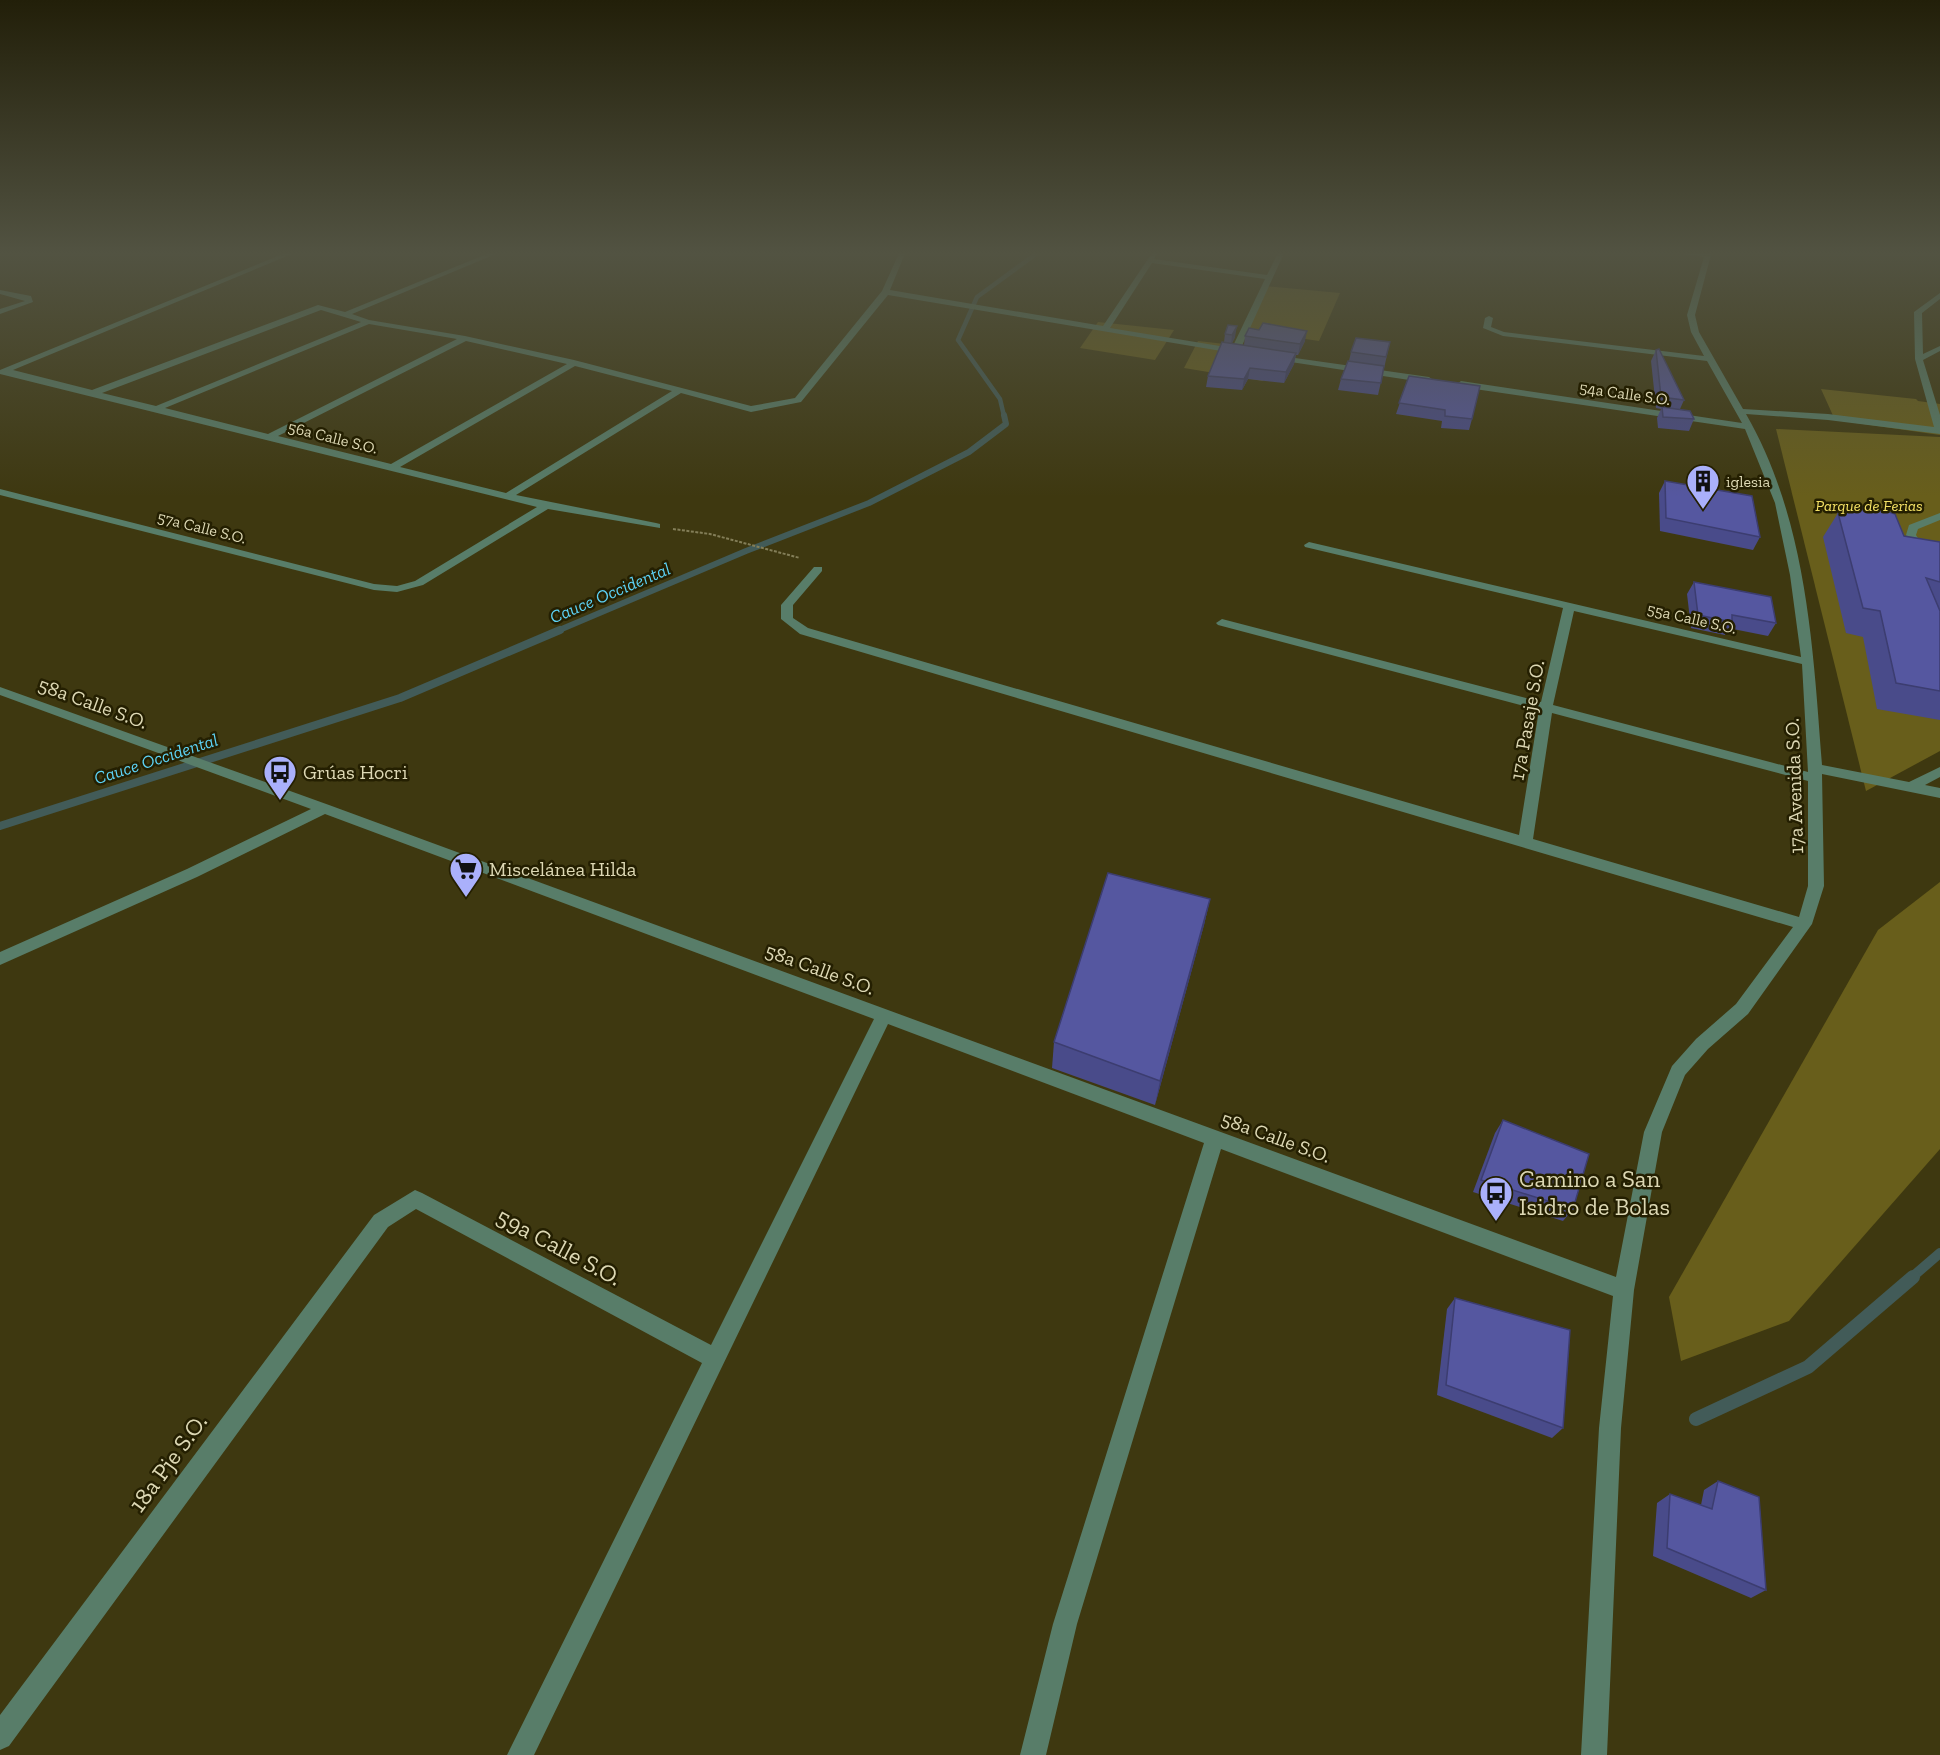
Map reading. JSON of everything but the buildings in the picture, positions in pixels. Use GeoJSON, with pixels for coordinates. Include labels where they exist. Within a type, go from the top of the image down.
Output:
{"type":"FeatureCollection","features":[{"type":"Feature","properties":{"kind":"street"},"geometry":{"type":"LineString","coordinates":[[2,372],[97,333]]}},
{"type":"Feature","properties":{"kind":"street"},"geometry":{"type":"LineString","coordinates":[[93,393],[252,333]]}},
{"type":"Feature","properties":{"kind":"street"},"geometry":{"type":"LineString","coordinates":[[156,409],[341,333]]}},
{"type":"Feature","properties":{"kind":"street"},"geometry":{"type":"LineString","coordinates":[[434,333],[574,363],[751,409],[798,400],[853,333]]}},
{"type":"Feature","properties":{"kind":"street"},"geometry":{"type":"LineString","coordinates":[[1128,333],[1247,353]]}},
{"type":"Feature","properties":{"kind":"street"},"geometry":{"type":"LineString","coordinates":[[1235,351],[1243,333]]}},
{"type":"Feature","properties":{"kind":"street"},"geometry":{"type":"LineString","coordinates":[[1500,333],[1709,359]]}},
{"type":"Feature","properties":{"kind":"street","name":"17a Avenida S.O."},"geometry":{"type":"LineString","coordinates":[[1624,1290],[1653,1132],[1678,1071],[1702,1044],[1742,1009],[1804,924],[1816,886],[1815,773],[1808,662],[1796,575],[1780,503],[1749,427],[1695,333]]}},
{"type":"Feature","properties":{"kind":"street"},"geometry":{"type":"LineString","coordinates":[[1740,411],[1828,417],[1940,430],[1919,359],[1918,333]]}},
{"type":"Feature","properties":{"kind":"street"},"geometry":{"type":"LineString","coordinates":[[269,436],[465,338]]}},
{"type":"Feature","properties":{"kind":"street"},"geometry":{"type":"LineString","coordinates":[[1919,359],[1940,348]]}},
{"type":"Feature","properties":{"kind":"street"},"geometry":{"type":"LineString","coordinates":[[1259,354],[1434,380]]}},
{"type":"Feature","properties":{"kind":"street"},"geometry":{"type":"LineString","coordinates":[[393,467],[574,363]]}},
{"type":"Feature","properties":{"kind":"street","name":"56a Calle S.O."},"geometry":{"type":"LineString","coordinates":[[2,372],[546,506],[656,526]]}},
{"type":"Feature","properties":{"kind":"street","name":"54a Calle S.O."},"geometry":{"type":"LineString","coordinates":[[1446,382],[1749,427]]}},
{"type":"Feature","properties":{"kind":"street"},"geometry":{"type":"LineString","coordinates":[[508,496],[680,390]]}},
{"type":"Feature","properties":{"kind":"street","name":"57a Calle S.O."},"geometry":{"type":"LineString","coordinates":[[0,492],[374,587],[397,589],[419,583],[546,506]]}},
{"type":"Feature","properties":{"kind":"street"},"geometry":{"type":"LineString","coordinates":[[1940,516],[1913,527],[1911,535],[1917,545],[1940,550]]}},
{"type":"Feature","properties":{"kind":"street","name":"55a Calle S.O."},"geometry":{"type":"LineString","coordinates":[[1309,545],[1808,662]]}},
{"type":"Feature","properties":{"kind":"street"},"geometry":{"type":"LineString","coordinates":[[813,565],[787,605],[787,619],[804,631],[1526,840],[1804,924]]}},
{"type":"Feature","properties":{"kind":"street","name":"17a Pasaje S.O."},"geometry":{"type":"LineString","coordinates":[[1526,840],[1546,709],[1569,607]]}},
{"type":"Feature","properties":{"kind":"street"},"geometry":{"type":"LineString","coordinates":[[1222,623],[1546,709],[1815,773],[1940,793]]}},
{"type":"Feature","properties":{"kind":"street","name":"58a Calle S.O."},"geometry":{"type":"LineString","coordinates":[[0,691],[884,1014],[1624,1290]]}},
{"type":"Feature","properties":{"kind":"street"},"geometry":{"type":"LineString","coordinates":[[0,706],[18,698]]}},
{"type":"Feature","properties":{"kind":"street"},"geometry":{"type":"LineString","coordinates":[[1909,788],[1940,771]]}},
{"type":"Feature","properties":{"kind":"street"},"geometry":{"type":"LineString","coordinates":[[0,959],[192,873],[324,808]]}},
{"type":"Feature","properties":{"kind":"street"},"geometry":{"type":"LineString","coordinates":[[520,1755],[884,1014]]}},
{"type":"Feature","properties":{"kind":"street"},"geometry":{"type":"LineString","coordinates":[[1033,1755],[1065,1624],[1215,1137]]}},
{"type":"Feature","properties":{"kind":"street","name":"59a Calle S.O."},"geometry":{"type":"LineString","coordinates":[[381,1221],[415,1200],[715,1358]]}},
{"type":"Feature","properties":{"kind":"street","name":"18a Pje S.O."},"geometry":{"type":"LineString","coordinates":[[0,1737],[381,1221]]}},
{"type":"Feature","properties":{"kind":"street"},"geometry":{"type":"LineString","coordinates":[[1594,1755],[1610,1428],[1624,1290]]}},
{"type":"Feature","properties":{"kind":"path"},"geometry":{"type":"LineString","coordinates":[[656,526],[711,534],[813,565]]}},
{"type":"Feature","properties":{"kind":"green space"},"geometry":{"type":"Polygon","coordinates":[[[1090,333],[1172,333],[1155,360],[1080,348],[1090,333]]]}},
{"type":"Feature","properties":{"kind":"green space"},"geometry":{"type":"Polygon","coordinates":[[[1264,333],[1323,333],[1319,341],[1264,333]]]}},
{"type":"Feature","properties":{"kind":"green space"},"geometry":{"type":"Polygon","coordinates":[[[1198,341],[1278,350],[1263,381],[1184,368],[1198,341]]]}},
{"type":"Feature","properties":{"kind":"green space"},"geometry":{"type":"Polygon","coordinates":[[[1821,389],[1916,399],[1940,404],[1940,435],[1835,420],[1821,389]]]}},
{"type":"Feature","properties":{"kind":"green space","name":"Parque de Ferias"},"geometry":{"type":"Polygon","coordinates":[[[1776,429],[1940,437],[1940,751],[1866,791],[1776,429]]]}},
{"type":"Feature","properties":{"kind":"green space"},"geometry":{"type":"Polygon","coordinates":[[[1940,882],[1940,1149],[1789,1321],[1681,1361],[1669,1297],[1878,930],[1940,882]]]}},
{"type":"Feature","properties":{"kind":"waterway","name":"Cauce Occidental"},"geometry":{"type":"LineString","coordinates":[[961,333],[958,340],[1000,399],[1004,416]]}},
{"type":"Feature","properties":{"kind":"waterway","name":"Cauce Occidental"},"geometry":{"type":"LineString","coordinates":[[557,631],[746,551],[869,503],[969,452],[1006,424],[1004,415]]}},
{"type":"Feature","properties":{"kind":"waterway","name":"Cauce Occidental"},"geometry":{"type":"LineString","coordinates":[[0,826],[400,698],[560,630]]}},
{"type":"Feature","properties":{"kind":"waterway"},"geometry":{"type":"LineString","coordinates":[[1911,1278],[1940,1253]]}},
{"type":"Feature","properties":{"kind":"waterway"},"geometry":{"type":"LineString","coordinates":[[1696,1419],[1808,1367],[1913,1277]]}},
{"type":"Feature","properties":{"kind":"place","name":"iglesia"},"geometry":{"type":"Point","coordinates":[1703,510]}},
{"type":"Feature","properties":{"kind":"place","name":"Grúas Hocri"},"geometry":{"type":"Point","coordinates":[280,801]}},
{"type":"Feature","properties":{"kind":"place","name":"Miscelánea Hilda"},"geometry":{"type":"Point","coordinates":[466,898]}},
{"type":"Feature","properties":{"kind":"place","name":"Camino a San Isidro de Bolas"},"geometry":{"type":"Point","coordinates":[1496,1222]}}]}
